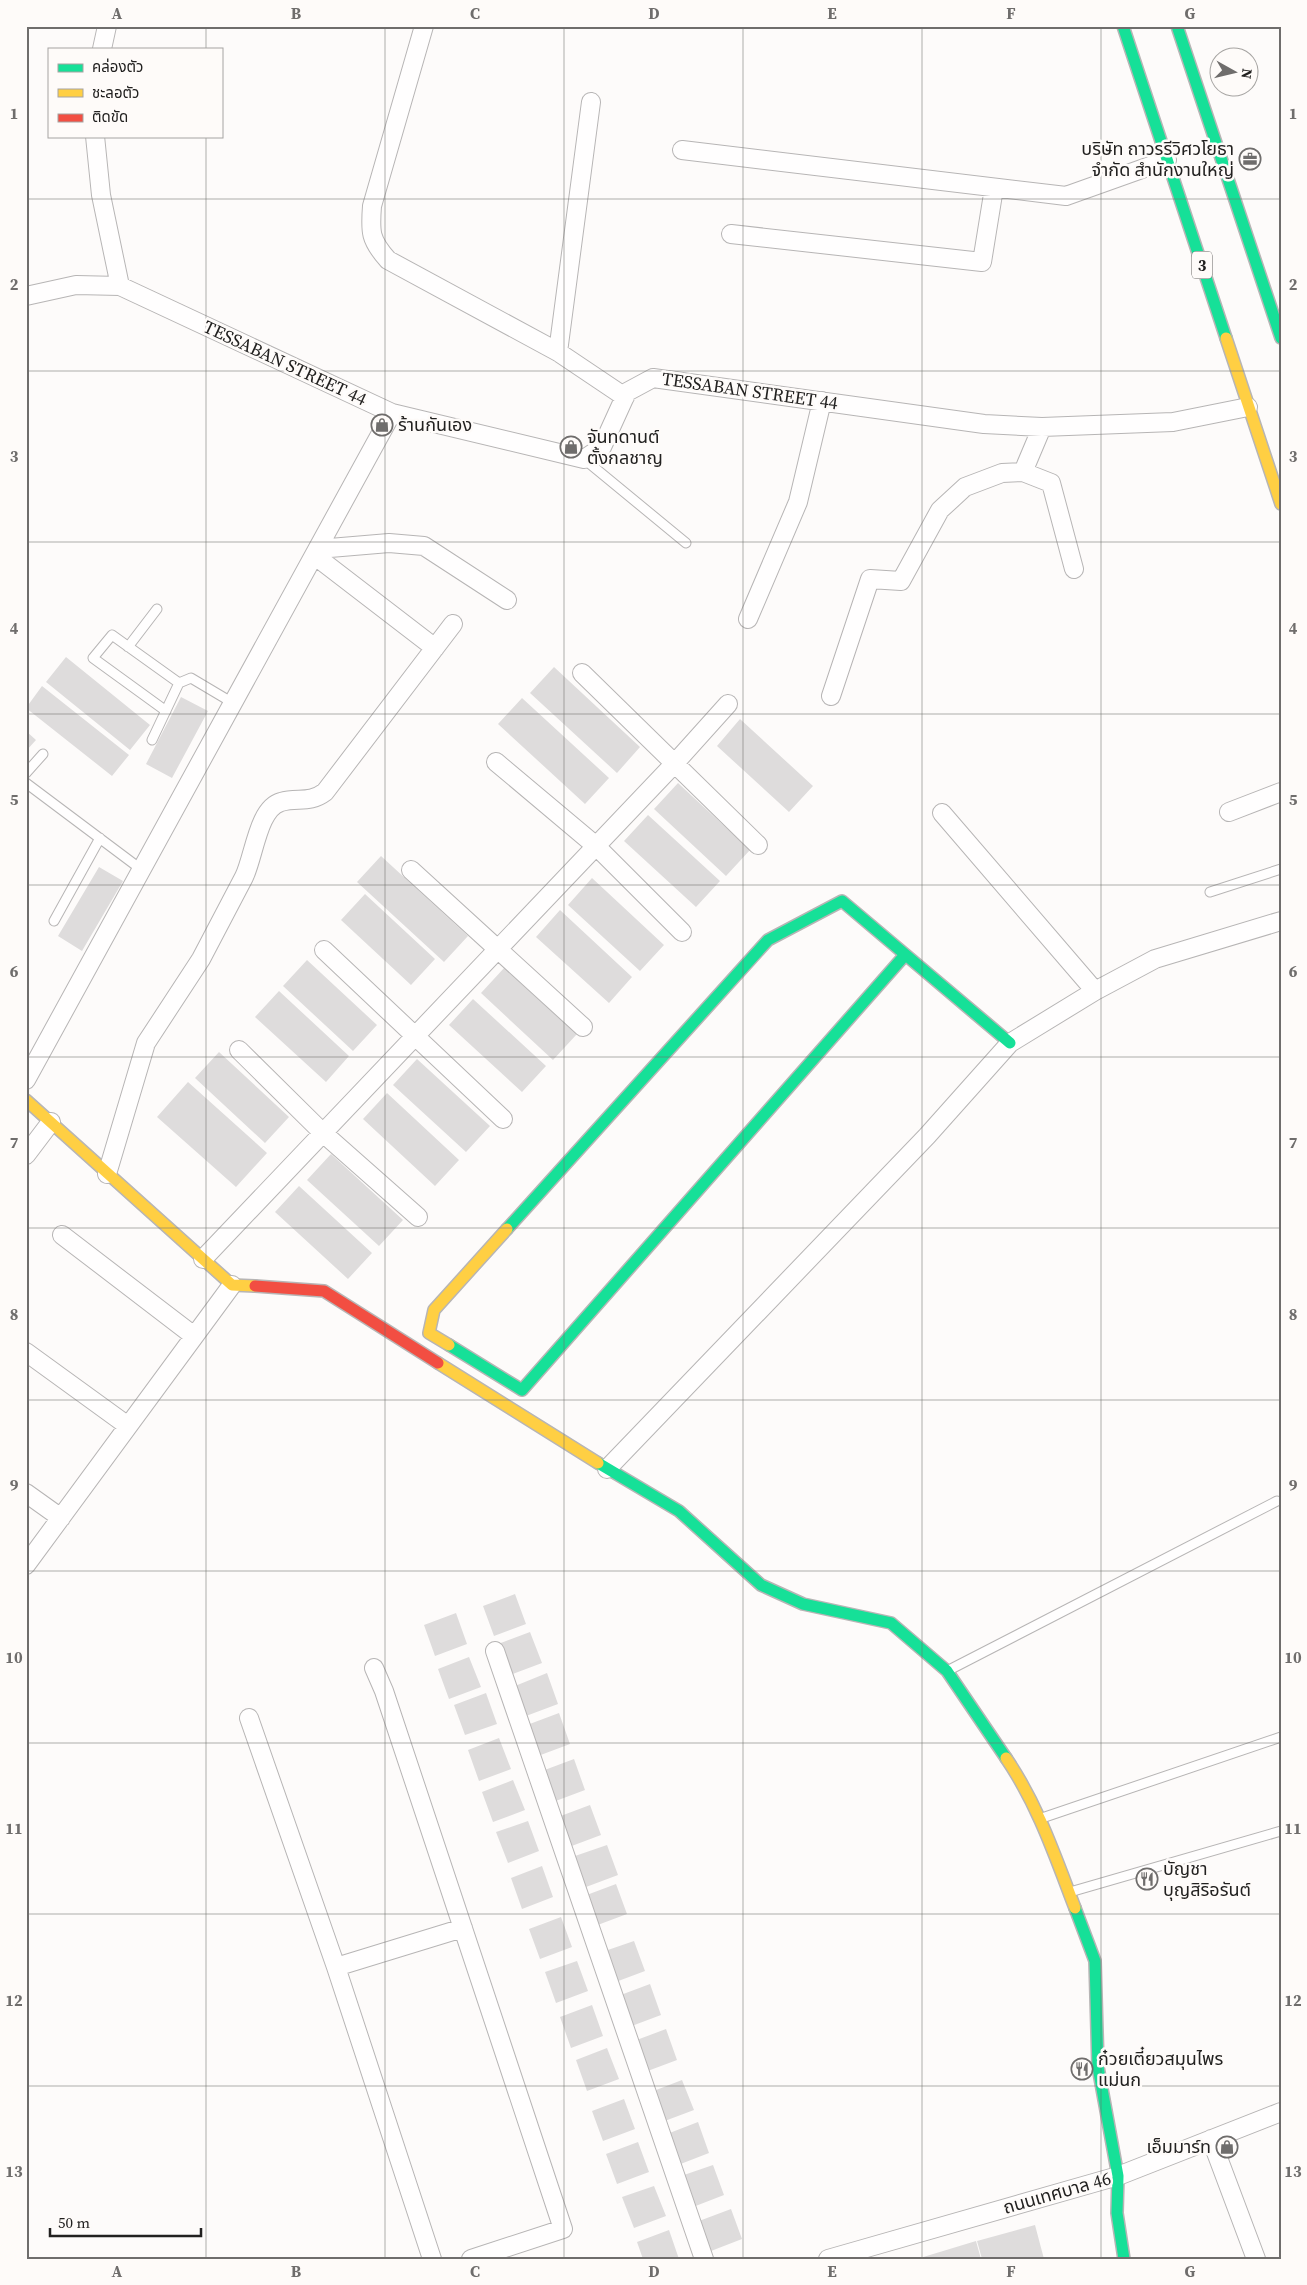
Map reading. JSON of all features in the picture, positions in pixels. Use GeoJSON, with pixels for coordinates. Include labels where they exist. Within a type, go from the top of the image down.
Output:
{"type":"FeatureCollection","features":[{"type":"Feature","properties":{"kind":"main road","name":"3"},"geometry":{"type":"LineString","coordinates":[[1123,26],[1281,504]]}},
{"type":"Feature","properties":{"kind":"main road"},"geometry":{"type":"LineString","coordinates":[[1177,26],[1281,338]]}},
{"type":"Feature","properties":{"kind":"main road"},"geometry":{"type":"LineString","coordinates":[[905,955],[522,1390],[430,1333],[434,1310],[768,940],[842,901],[1010,1043]]}},
{"type":"Feature","properties":{"kind":"main road"},"geometry":{"type":"LineString","coordinates":[[26,1100],[106,1174],[232,1285],[324,1291],[607,1469],[680,1511],[761,1585],[803,1604],[891,1623],[947,1671],[1023,1783],[1041,1818],[1095,1961],[1098,2066],[1118,2176],[1117,2213],[1124,2259]]}},
{"type":"Feature","properties":{"kind":"street"},"geometry":{"type":"LineString","coordinates":[[102,48],[107,26]]}},
{"type":"Feature","properties":{"kind":"street"},"geometry":{"type":"LineString","coordinates":[[424,26],[372,206],[370,230],[374,244],[388,260],[558,352],[625,397]]}},
{"type":"Feature","properties":{"kind":"street"},"geometry":{"type":"LineString","coordinates":[[558,352],[591,102]]}},
{"type":"Feature","properties":{"kind":"street"},"geometry":{"type":"LineString","coordinates":[[95,138],[101,195],[120,286]]}},
{"type":"Feature","properties":{"kind":"street"},"geometry":{"type":"LineString","coordinates":[[682,150],[1066,196],[1167,160]]}},
{"type":"Feature","properties":{"kind":"street"},"geometry":{"type":"LineString","coordinates":[[730,234],[982,262],[994,188]]}},
{"type":"Feature","properties":{"kind":"street","name":"TESSABAN STREET 44"},"geometry":{"type":"LineString","coordinates":[[26,296],[76,285],[120,286],[392,413],[584,459],[602,446],[627,392],[653,378],[984,424],[1042,427],[1173,422],[1248,407]]}},
{"type":"Feature","properties":{"kind":"street"},"geometry":{"type":"LineString","coordinates":[[748,619],[798,502],[822,401]]}},
{"type":"Feature","properties":{"kind":"street"},"geometry":{"type":"LineString","coordinates":[[26,1080],[392,413]]}},
{"type":"Feature","properties":{"kind":"street"},"geometry":{"type":"LineString","coordinates":[[1023,472],[1042,427]]}},
{"type":"Feature","properties":{"kind":"street"},"geometry":{"type":"LineString","coordinates":[[831,696],[870,580],[901,581],[940,510],[965,487],[1002,473],[1023,472],[1050,483],[1074,569]]}},
{"type":"Feature","properties":{"kind":"street"},"geometry":{"type":"LineString","coordinates":[[316,552],[388,543],[424,546],[507,600]]}},
{"type":"Feature","properties":{"kind":"street"},"geometry":{"type":"LineString","coordinates":[[316,552],[435,648]]}},
{"type":"Feature","properties":{"kind":"street"},"geometry":{"type":"LineString","coordinates":[[106,1174],[146,1043],[201,959],[251,863],[263,819],[271,806],[281,801],[316,799],[326,792],[453,624]]}},
{"type":"Feature","properties":{"kind":"street"},"geometry":{"type":"LineString","coordinates":[[582,674],[758,845]]}},
{"type":"Feature","properties":{"kind":"street"},"geometry":{"type":"LineString","coordinates":[[203,1259],[675,763],[728,704]]}},
{"type":"Feature","properties":{"kind":"street"},"geometry":{"type":"LineString","coordinates":[[496,762],[596,846],[682,932]]}},
{"type":"Feature","properties":{"kind":"street"},"geometry":{"type":"LineString","coordinates":[[1229,812],[1281,792]]}},
{"type":"Feature","properties":{"kind":"street"},"geometry":{"type":"LineString","coordinates":[[942,813],[1095,991]]}},
{"type":"Feature","properties":{"kind":"street"},"geometry":{"type":"LineString","coordinates":[[412,870],[583,1027]]}},
{"type":"Feature","properties":{"kind":"street"},"geometry":{"type":"LineString","coordinates":[[607,1469],[927,1136],[1010,1043],[1095,991],[1155,959],[1281,921]]}},
{"type":"Feature","properties":{"kind":"street"},"geometry":{"type":"LineString","coordinates":[[324,950],[503,1118]]}},
{"type":"Feature","properties":{"kind":"street"},"geometry":{"type":"LineString","coordinates":[[239,1050],[323,1132],[418,1217]]}},
{"type":"Feature","properties":{"kind":"street"},"geometry":{"type":"LineString","coordinates":[[26,1154],[51,1122]]}},
{"type":"Feature","properties":{"kind":"street"},"geometry":{"type":"LineString","coordinates":[[62,1235],[194,1336]]}},
{"type":"Feature","properties":{"kind":"street"},"geometry":{"type":"LineString","coordinates":[[26,1565],[232,1285]]}},
{"type":"Feature","properties":{"kind":"street"},"geometry":{"type":"LineString","coordinates":[[26,1352],[128,1426]]}},
{"type":"Feature","properties":{"kind":"street"},"geometry":{"type":"LineString","coordinates":[[26,1493],[61,1518]]}},
{"type":"Feature","properties":{"kind":"street"},"geometry":{"type":"LineString","coordinates":[[495,1651],[704,2259]]}},
{"type":"Feature","properties":{"kind":"street"},"geometry":{"type":"LineString","coordinates":[[374,1668],[384,1691],[563,2229],[497,2255],[471,2259]]}},
{"type":"Feature","properties":{"kind":"street"},"geometry":{"type":"LineString","coordinates":[[249,1718],[336,1967],[432,2259]]}},
{"type":"Feature","properties":{"kind":"street"},"geometry":{"type":"LineString","coordinates":[[336,1967],[463,1928]]}},
{"type":"Feature","properties":{"kind":"street","name":"ถนนเทศบาล 46"},"geometry":{"type":"LineString","coordinates":[[828,2259],[1118,2176],[1281,2112]]}},
{"type":"Feature","properties":{"kind":"street"},"geometry":{"type":"LineString","coordinates":[[1211,2139],[1256,2259]]}},
{"type":"Feature","properties":{"kind":"lane"},"geometry":{"type":"LineString","coordinates":[[584,459],[686,543]]}},
{"type":"Feature","properties":{"kind":"lane"},"geometry":{"type":"LineString","coordinates":[[128,647],[157,610]]}},
{"type":"Feature","properties":{"kind":"lane"},"geometry":{"type":"LineString","coordinates":[[166,711],[93,658],[112,635],[179,684]]}},
{"type":"Feature","properties":{"kind":"lane"},"geometry":{"type":"LineString","coordinates":[[152,740],[179,684],[191,678],[233,703]]}},
{"type":"Feature","properties":{"kind":"lane"},"geometry":{"type":"LineString","coordinates":[[26,773],[43,754]]}},
{"type":"Feature","properties":{"kind":"lane"},"geometry":{"type":"LineString","coordinates":[[26,783],[142,870]]}},
{"type":"Feature","properties":{"kind":"lane"},"geometry":{"type":"LineString","coordinates":[[54,921],[100,838]]}},
{"type":"Feature","properties":{"kind":"lane"},"geometry":{"type":"LineString","coordinates":[[1210,892],[1281,870]]}},
{"type":"Feature","properties":{"kind":"lane"},"geometry":{"type":"LineString","coordinates":[[947,1671],[1277,1501]]}},
{"type":"Feature","properties":{"kind":"lane"},"geometry":{"type":"LineString","coordinates":[[1041,1818],[1281,1737]]}},
{"type":"Feature","properties":{"kind":"lane"},"geometry":{"type":"LineString","coordinates":[[1068,1893],[1281,1831]]}},
{"type":"Feature","properties":{"kind":"building"},"geometry":{"type":"Polygon","coordinates":[[[66,657],[150,725],[130,750],[46,682],[66,657]]]}},
{"type":"Feature","properties":{"kind":"building"},"geometry":{"type":"Polygon","coordinates":[[[554,667],[640,747],[617,773],[530,693],[554,667]]]}},
{"type":"Feature","properties":{"kind":"building"},"geometry":{"type":"Polygon","coordinates":[[[42,686],[129,755],[112,776],[26,708],[42,686]]]}},
{"type":"Feature","properties":{"kind":"building"},"geometry":{"type":"Polygon","coordinates":[[[181,697],[208,711],[172,778],[146,764],[181,697]]]}},
{"type":"Feature","properties":{"kind":"building"},"geometry":{"type":"Polygon","coordinates":[[[522,698],[609,778],[585,804],[498,724],[522,698]]]}},
{"type":"Feature","properties":{"kind":"building"},"geometry":{"type":"Polygon","coordinates":[[[740,719],[813,786],[789,812],[717,746],[740,719]]]}},
{"type":"Feature","properties":{"kind":"building"},"geometry":{"type":"Polygon","coordinates":[[[26,731],[36,740],[26,751],[26,731]]]}},
{"type":"Feature","properties":{"kind":"building"},"geometry":{"type":"Polygon","coordinates":[[[678,783],[750,850],[726,876],[654,809],[678,783]]]}},
{"type":"Feature","properties":{"kind":"building"},"geometry":{"type":"Polygon","coordinates":[[[648,815],[720,881],[696,907],[624,841],[648,815]]]}},
{"type":"Feature","properties":{"kind":"building"},"geometry":{"type":"Polygon","coordinates":[[[381,856],[468,936],[444,962],[357,882],[381,856]]]}},
{"type":"Feature","properties":{"kind":"building"},"geometry":{"type":"Polygon","coordinates":[[[99,867],[123,881],[82,951],[58,936],[99,867]]]}},
{"type":"Feature","properties":{"kind":"building"},"geometry":{"type":"Polygon","coordinates":[[[592,878],[664,945],[640,971],[568,905],[592,878]]]}},
{"type":"Feature","properties":{"kind":"building"},"geometry":{"type":"Polygon","coordinates":[[[365,894],[435,959],[411,985],[341,920],[365,894]]]}},
{"type":"Feature","properties":{"kind":"building"},"geometry":{"type":"Polygon","coordinates":[[[560,910],[632,977],[609,1003],[536,937],[560,910]]]}},
{"type":"Feature","properties":{"kind":"building"},"geometry":{"type":"Polygon","coordinates":[[[307,960],[377,1025],[353,1051],[283,986],[307,960]]]}},
{"type":"Feature","properties":{"kind":"building"},"geometry":{"type":"Polygon","coordinates":[[[505,967],[577,1034],[553,1060],[481,993],[505,967]]]}},
{"type":"Feature","properties":{"kind":"building"},"geometry":{"type":"Polygon","coordinates":[[[279,991],[349,1056],[326,1082],[255,1017],[279,991]]]}},
{"type":"Feature","properties":{"kind":"building"},"geometry":{"type":"Polygon","coordinates":[[[473,999],[546,1066],[522,1092],[449,1025],[473,999]]]}},
{"type":"Feature","properties":{"kind":"building"},"geometry":{"type":"Polygon","coordinates":[[[219,1052],[289,1117],[265,1143],[195,1078],[219,1052]]]}},
{"type":"Feature","properties":{"kind":"building"},"geometry":{"type":"Polygon","coordinates":[[[417,1059],[490,1126],[466,1152],[393,1085],[417,1059]]]}},
{"type":"Feature","properties":{"kind":"building"},"geometry":{"type":"Polygon","coordinates":[[[188,1082],[267,1153],[236,1187],[157,1117],[188,1082]]]}},
{"type":"Feature","properties":{"kind":"building"},"geometry":{"type":"Polygon","coordinates":[[[387,1093],[459,1160],[435,1186],[363,1119],[387,1093]]]}},
{"type":"Feature","properties":{"kind":"building"},"geometry":{"type":"Polygon","coordinates":[[[331,1154],[403,1220],[379,1246],[307,1180],[331,1154]]]}},
{"type":"Feature","properties":{"kind":"building"},"geometry":{"type":"Polygon","coordinates":[[[299,1186],[372,1253],[348,1279],[275,1212],[299,1186]]]}},
{"type":"Feature","properties":{"kind":"building"},"geometry":{"type":"Polygon","coordinates":[[[515,1594],[526,1624],[494,1636],[483,1606],[515,1594]]]}},
{"type":"Feature","properties":{"kind":"building"},"geometry":{"type":"Polygon","coordinates":[[[456,1613],[467,1644],[435,1656],[424,1625],[456,1613]]]}},
{"type":"Feature","properties":{"kind":"building"},"geometry":{"type":"Polygon","coordinates":[[[530,1632],[542,1663],[510,1675],[498,1644],[530,1632]]]}},
{"type":"Feature","properties":{"kind":"building"},"geometry":{"type":"Polygon","coordinates":[[[469,1657],[481,1687],[449,1699],[438,1669],[469,1657]]]}},
{"type":"Feature","properties":{"kind":"building"},"geometry":{"type":"Polygon","coordinates":[[[547,1673],[558,1704],[526,1716],[515,1686],[547,1673]]]}},
{"type":"Feature","properties":{"kind":"building"},"geometry":{"type":"Polygon","coordinates":[[[486,1693],[497,1724],[465,1735],[454,1705],[486,1693]]]}},
{"type":"Feature","properties":{"kind":"building"},"geometry":{"type":"Polygon","coordinates":[[[559,1713],[570,1744],[538,1756],[527,1725],[559,1713]]]}},
{"type":"Feature","properties":{"kind":"building"},"geometry":{"type":"Polygon","coordinates":[[[499,1738],[511,1769],[479,1781],[468,1750],[499,1738]]]}},
{"type":"Feature","properties":{"kind":"building"},"geometry":{"type":"Polygon","coordinates":[[[574,1759],[585,1790],[553,1802],[542,1771],[574,1759]]]}},
{"type":"Feature","properties":{"kind":"building"},"geometry":{"type":"Polygon","coordinates":[[[513,1780],[525,1810],[493,1822],[482,1792],[513,1780]]]}},
{"type":"Feature","properties":{"kind":"building"},"geometry":{"type":"Polygon","coordinates":[[[590,1805],[601,1835],[569,1847],[558,1817],[590,1805]]]}},
{"type":"Feature","properties":{"kind":"building"},"geometry":{"type":"Polygon","coordinates":[[[528,1821],[539,1851],[508,1863],[496,1832],[528,1821]]]}},
{"type":"Feature","properties":{"kind":"building"},"geometry":{"type":"Polygon","coordinates":[[[607,1845],[618,1875],[586,1887],[575,1856],[607,1845]]]}},
{"type":"Feature","properties":{"kind":"building"},"geometry":{"type":"Polygon","coordinates":[[[542,1866],[553,1897],[522,1909],[511,1878],[542,1866]]]}},
{"type":"Feature","properties":{"kind":"building"},"geometry":{"type":"Polygon","coordinates":[[[616,1884],[627,1914],[595,1926],[584,1896],[616,1884]]]}},
{"type":"Feature","properties":{"kind":"building"},"geometry":{"type":"Polygon","coordinates":[[[561,1917],[572,1947],[540,1959],[529,1929],[561,1917]]]}},
{"type":"Feature","properties":{"kind":"building"},"geometry":{"type":"Polygon","coordinates":[[[634,1941],[645,1971],[613,1983],[602,1952],[634,1941]]]}},
{"type":"Feature","properties":{"kind":"building"},"geometry":{"type":"Polygon","coordinates":[[[577,1961],[588,1991],[556,2003],[545,1972],[577,1961]]]}},
{"type":"Feature","properties":{"kind":"building"},"geometry":{"type":"Polygon","coordinates":[[[650,1984],[661,2015],[629,2027],[618,1996],[650,1984]]]}},
{"type":"Feature","properties":{"kind":"building"},"geometry":{"type":"Polygon","coordinates":[[[592,2005],[603,2036],[571,2048],[560,2017],[592,2005]]]}},
{"type":"Feature","properties":{"kind":"building"},"geometry":{"type":"Polygon","coordinates":[[[666,2029],[677,2060],[645,2072],[634,2041],[666,2029]]]}},
{"type":"Feature","properties":{"kind":"building"},"geometry":{"type":"Polygon","coordinates":[[[607,2048],[619,2079],[587,2091],[576,2060],[607,2048]]]}},
{"type":"Feature","properties":{"kind":"building"},"geometry":{"type":"Polygon","coordinates":[[[682,2080],[694,2110],[662,2122],[651,2092],[682,2080]]]}},
{"type":"Feature","properties":{"kind":"building"},"geometry":{"type":"Polygon","coordinates":[[[624,2099],[635,2129],[603,2141],[592,2111],[624,2099]]]}},
{"type":"Feature","properties":{"kind":"building"},"geometry":{"type":"Polygon","coordinates":[[[698,2122],[709,2153],[678,2165],[667,2134],[698,2122]]]}},
{"type":"Feature","properties":{"kind":"building"},"geometry":{"type":"Polygon","coordinates":[[[638,2142],[649,2172],[617,2184],[606,2154],[638,2142]]]}},
{"type":"Feature","properties":{"kind":"building"},"geometry":{"type":"Polygon","coordinates":[[[713,2165],[724,2195],[693,2207],[681,2176],[713,2165]]]}},
{"type":"Feature","properties":{"kind":"building"},"geometry":{"type":"Polygon","coordinates":[[[654,2186],[666,2216],[634,2228],[622,2197],[654,2186]]]}},
{"type":"Feature","properties":{"kind":"building"},"geometry":{"type":"Polygon","coordinates":[[[731,2209],[742,2239],[711,2251],[699,2221],[731,2209]]]}},
{"type":"Feature","properties":{"kind":"building"},"geometry":{"type":"Polygon","coordinates":[[[1035,2225],[1044,2259],[982,2259],[977,2241],[1035,2225]]]}},
{"type":"Feature","properties":{"kind":"building"},"geometry":{"type":"Polygon","coordinates":[[[669,2230],[679,2259],[643,2259],[637,2242],[669,2230]]]}},
{"type":"Feature","properties":{"kind":"building"},"geometry":{"type":"Polygon","coordinates":[[[976,2241],[981,2259],[920,2259],[920,2258],[976,2241]]]}},
{"type":"Feature","properties":{"kind":"traffic: fast"},"geometry":{"type":"LineString","coordinates":[[1123,26],[1226,338]]}},
{"type":"Feature","properties":{"kind":"traffic: fast"},"geometry":{"type":"LineString","coordinates":[[1177,26],[1281,338]]}},
{"type":"Feature","properties":{"kind":"traffic: fast"},"geometry":{"type":"LineString","coordinates":[[507,1229],[768,940],[842,901],[1010,1043]]}},
{"type":"Feature","properties":{"kind":"traffic: fast"},"geometry":{"type":"LineString","coordinates":[[449,1345],[522,1390],[905,955]]}},
{"type":"Feature","properties":{"kind":"traffic: fast"},"geometry":{"type":"LineString","coordinates":[[598,1463],[679,1511],[761,1585],[803,1604],[891,1623],[947,1671],[1006,1758]]}},
{"type":"Feature","properties":{"kind":"traffic: fast"},"geometry":{"type":"LineString","coordinates":[[1075,1908],[1095,1961],[1098,2067],[1118,2176],[1117,2213],[1124,2259]]}},
{"type":"Feature","properties":{"kind":"traffic: slow"},"geometry":{"type":"LineString","coordinates":[[1226,338],[1281,504]]}},
{"type":"Feature","properties":{"kind":"traffic: slow"},"geometry":{"type":"LineString","coordinates":[[26,1100],[232,1285],[255,1286]]}},
{"type":"Feature","properties":{"kind":"traffic: slow"},"geometry":{"type":"LineString","coordinates":[[449,1345],[429,1333],[434,1310],[507,1229]]}},
{"type":"Feature","properties":{"kind":"traffic: slow"},"geometry":{"type":"LineString","coordinates":[[438,1363],[598,1463]]}},
{"type":"Feature","properties":{"kind":"traffic: slow"},"geometry":{"type":"LineString","coordinates":[[1006,1758],[1037,1812],[1075,1908]]}},
{"type":"Feature","properties":{"kind":"traffic: jam"},"geometry":{"type":"LineString","coordinates":[[255,1286],[324,1291],[438,1363]]}},
{"type":"Feature","properties":{"kind":"place","name":"บริษัท ถาวรรีวิศวโยธา จำกัด สำนักงานใหญ่"},"geometry":{"type":"Point","coordinates":[1250,159]}},
{"type":"Feature","properties":{"kind":"place","name":"ร้านกันเอง"},"geometry":{"type":"Point","coordinates":[382,425]}},
{"type":"Feature","properties":{"kind":"place","name":"จันทดานต์ ตั้งกลชาญ"},"geometry":{"type":"Point","coordinates":[571,447]}},
{"type":"Feature","properties":{"kind":"place","name":"บัญชา บุญสิริอรันต์"},"geometry":{"type":"Point","coordinates":[1147,1879]}},
{"type":"Feature","properties":{"kind":"place","name":"ก๋วยเตี๋ยวสมุนไพร แม่นก"},"geometry":{"type":"Point","coordinates":[1082,2069]}},
{"type":"Feature","properties":{"kind":"place","name":"เอ็มมาร์ท"},"geometry":{"type":"Point","coordinates":[1227,2147]}}]}
